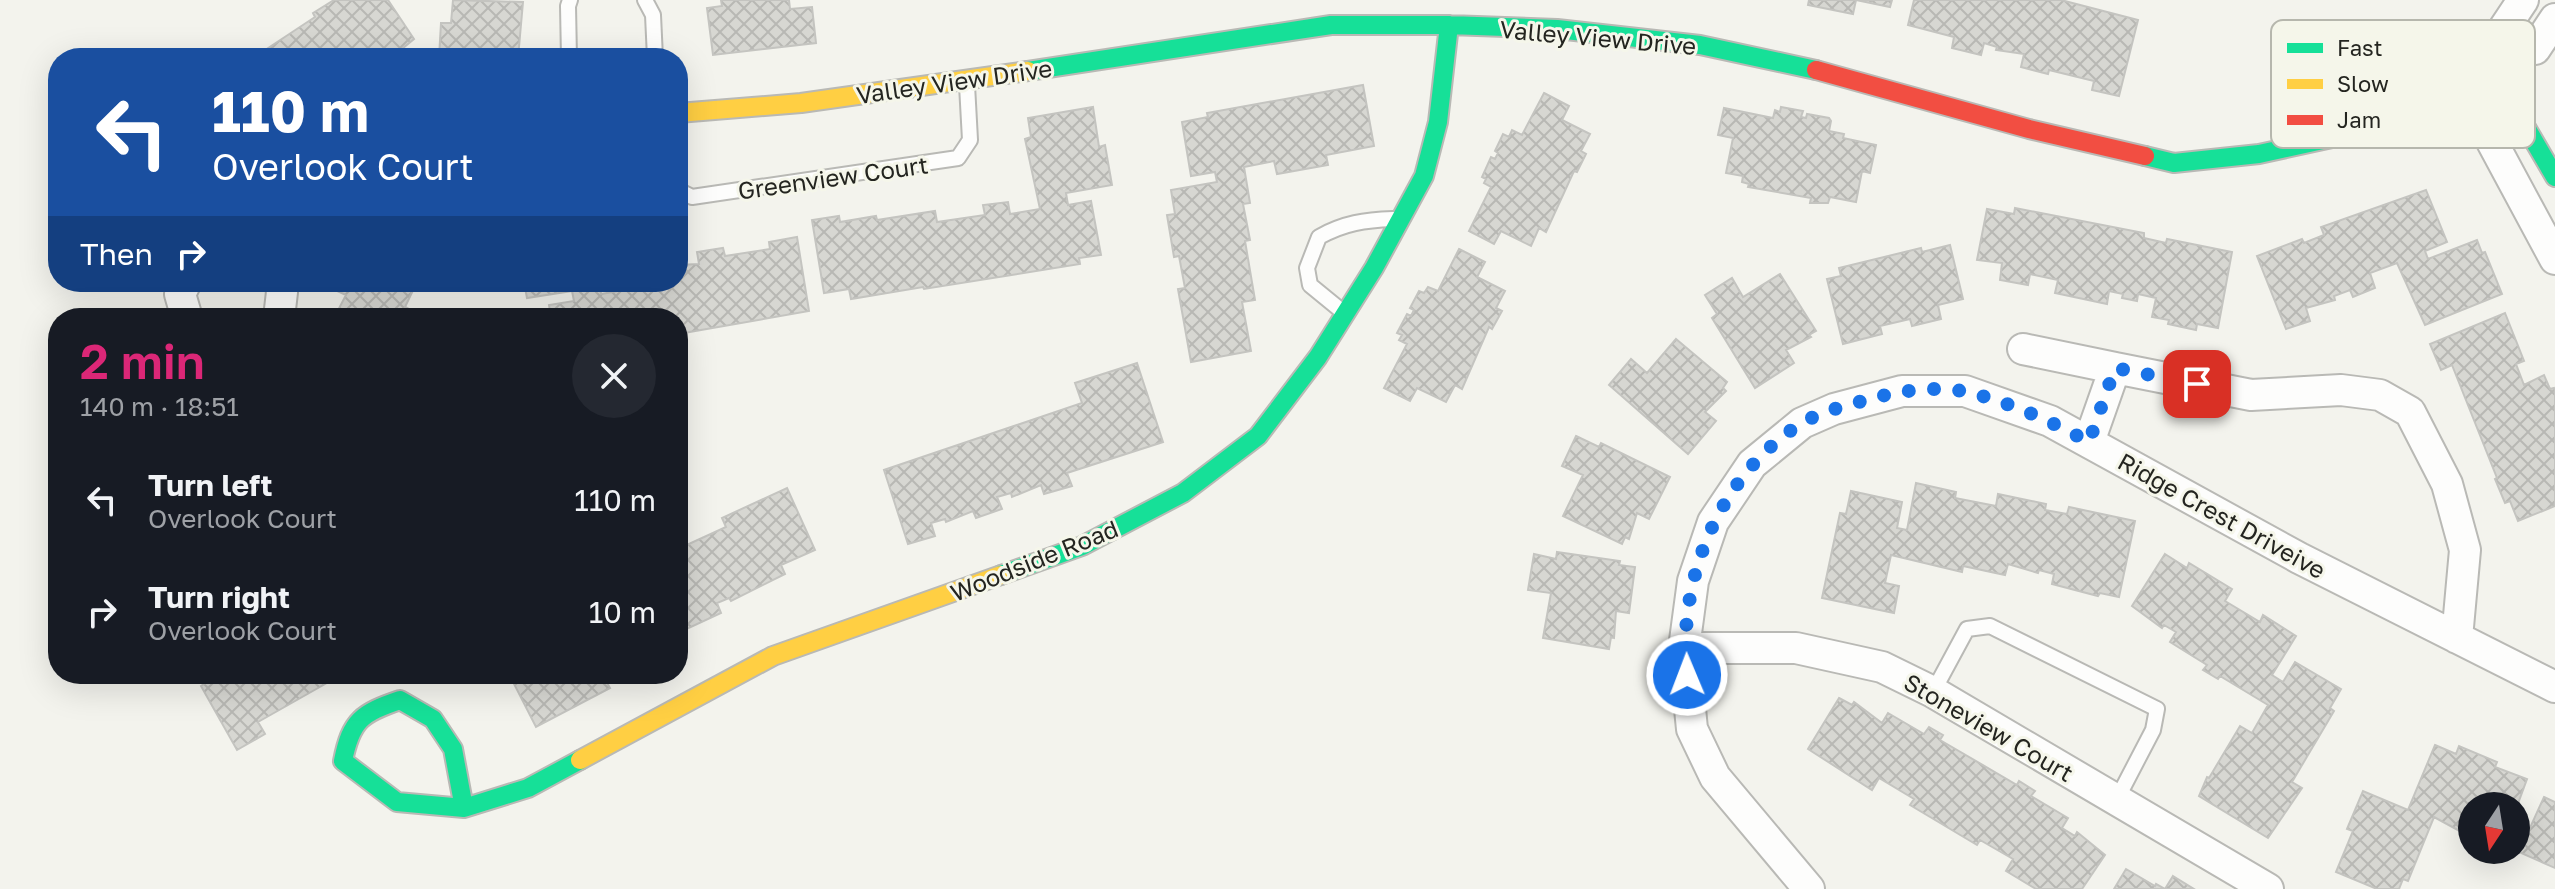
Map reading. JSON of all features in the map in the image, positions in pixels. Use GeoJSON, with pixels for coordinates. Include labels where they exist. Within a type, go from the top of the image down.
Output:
{"type":"FeatureCollection","features":[{"type":"Feature","properties":{"kind":"street","name":"Valley View Drive"},"geometry":{"type":"LineString","coordinates":[[2510,20],[2523,0]]}},
{"type":"Feature","properties":{"kind":"street"},"geometry":{"type":"LineString","coordinates":[[2535,49],[2555,19]]}},
{"type":"Feature","properties":{"kind":"street","name":"Valley View Drive"},"geometry":{"type":"LineString","coordinates":[[688,112],[801,103],[966,81],[1331,25],[1449,25],[1557,29],[1700,45],[1812,69],[2029,129],[2174,163],[2286,148]]}},
{"type":"Feature","properties":{"kind":"street","name":"Woodside Road"},"geometry":{"type":"LineString","coordinates":[[464,808],[453,749],[433,719],[400,700],[368,711],[348,731],[343,761],[397,802],[464,808],[528,788],[773,656],[1082,546],[1183,493],[1258,436],[1346,315],[1424,176],[1438,122],[1449,25]]}},
{"type":"Feature","properties":{"kind":"street"},"geometry":{"type":"LineString","coordinates":[[2535,143],[2555,177]]}},
{"type":"Feature","properties":{"kind":"street"},"geometry":{"type":"LineString","coordinates":[[2495,148],[2555,259]]}},
{"type":"Feature","properties":{"kind":"street"},"geometry":{"type":"LineString","coordinates":[[2023,349],[2251,395],[2341,390],[2380,395],[2410,412],[2447,484],[2465,550],[2457,638]]}},
{"type":"Feature","properties":{"kind":"street"},"geometry":{"type":"LineString","coordinates":[[2089,442],[2115,368]]}},
{"type":"Feature","properties":{"kind":"street","name":"Ridge Crest Driveive"},"geometry":{"type":"LineString","coordinates":[[1809,889],[1715,777],[1692,729],[1684,648],[1693,581],[1713,522],[1752,464],[1802,423],[1834,409],[1902,391],[1965,391],[2050,421],[2299,558],[2555,687]]}},
{"type":"Feature","properties":{"kind":"street","name":"Stoneview Court"},"geometry":{"type":"LineString","coordinates":[[1684,648],[1796,648],[1882,667],[1933,692],[2268,889]]}},
{"type":"Feature","properties":{"kind":"lane"},"geometry":{"type":"LineString","coordinates":[[569,48],[570,0]]}},
{"type":"Feature","properties":{"kind":"lane"},"geometry":{"type":"LineString","coordinates":[[645,0],[653,15],[655,48]]}},
{"type":"Feature","properties":{"kind":"lane","name":"Greenview Court"},"geometry":{"type":"LineString","coordinates":[[688,195],[692,197],[958,158],[970,140],[966,81]]}},
{"type":"Feature","properties":{"kind":"lane"},"geometry":{"type":"LineString","coordinates":[[1346,315],[1310,285],[1307,268],[1319,237],[1338,226],[1364,220],[1399,219]]}},
{"type":"Feature","properties":{"kind":"lane"},"geometry":{"type":"LineString","coordinates":[[1933,692],[1967,629],[1990,626],[2157,709],[2153,730],[2116,801]]}},
{"type":"Feature","properties":{"kind":"building"},"geometry":{"type":"Polygon","coordinates":[[[334,0],[388,0],[414,39],[403,48],[268,48],[315,17],[313,13],[334,0]]]}},
{"type":"Feature","properties":{"kind":"building"},"geometry":{"type":"Polygon","coordinates":[[[453,0],[523,2],[519,48],[440,48],[441,23],[451,23],[453,0]]]}},
{"type":"Feature","properties":{"kind":"building"},"geometry":{"type":"Polygon","coordinates":[[[721,0],[789,0],[790,9],[812,7],[816,43],[713,55],[707,8],[722,6],[721,0]]]}},
{"type":"Feature","properties":{"kind":"building"},"geometry":{"type":"Polygon","coordinates":[[[1809,0],[1856,0],[1853,14],[1808,5],[1809,0]]]}},
{"type":"Feature","properties":{"kind":"building"},"geometry":{"type":"Polygon","coordinates":[[[1856,0],[1892,0],[1890,7],[1856,0]]]}},
{"type":"Feature","properties":{"kind":"building"},"geometry":{"type":"Polygon","coordinates":[[[1914,0],[2061,0],[2138,20],[2119,96],[2092,90],[2094,81],[2021,67],[2024,54],[1996,50],[1997,47],[1984,43],[1981,55],[1952,48],[1954,37],[1908,25],[1914,0]]]}},
{"type":"Feature","properties":{"kind":"building"},"geometry":{"type":"Polygon","coordinates":[[[1363,85],[1374,146],[1326,155],[1328,165],[1277,174],[1274,161],[1244,167],[1250,203],[1243,204],[1250,240],[1245,241],[1255,300],[1242,302],[1251,351],[1191,362],[1178,289],[1185,288],[1179,256],[1174,257],[1167,215],[1175,214],[1171,190],[1217,182],[1215,172],[1191,176],[1182,122],[1208,117],[1207,113],[1363,85]]]}},
{"type":"Feature","properties":{"kind":"building"},"geometry":{"type":"Polygon","coordinates":[[[1544,93],[1569,106],[1562,120],[1590,134],[1581,151],[1586,154],[1577,172],[1574,171],[1546,232],[1539,228],[1531,246],[1501,231],[1494,244],[1469,231],[1491,187],[1484,183],[1486,179],[1482,177],[1491,157],[1495,159],[1498,153],[1495,151],[1503,134],[1509,137],[1512,130],[1522,135],[1544,93]]]}},
{"type":"Feature","properties":{"kind":"building"},"geometry":{"type":"Polygon","coordinates":[[[1093,107],[1099,147],[1105,145],[1112,185],[1066,193],[1068,205],[1091,201],[1101,255],[1079,258],[1080,264],[924,289],[851,299],[849,289],[824,293],[812,220],[839,216],[840,222],[876,216],[877,220],[935,211],[937,222],[985,215],[983,205],[1008,202],[1010,214],[1040,209],[1025,139],[1031,137],[1028,118],[1093,107]]]}},
{"type":"Feature","properties":{"kind":"building"},"geometry":{"type":"Polygon","coordinates":[[[1781,107],[1803,111],[1801,117],[1806,118],[1807,114],[1829,118],[1829,131],[1844,134],[1843,138],[1876,145],[1870,173],[1862,171],[1856,202],[1830,197],[1828,203],[1810,203],[1811,198],[1748,187],[1749,184],[1742,182],[1743,176],[1726,173],[1733,138],[1718,135],[1724,108],[1773,118],[1775,110],[1780,112],[1781,107]]]}},
{"type":"Feature","properties":{"kind":"building"},"geometry":{"type":"Polygon","coordinates":[[[2426,190],[2447,242],[2425,251],[2428,259],[2477,240],[2502,294],[2425,325],[2397,263],[2370,273],[2375,288],[2353,297],[2350,290],[2334,296],[2335,300],[2306,308],[2310,321],[2286,329],[2257,256],[2302,239],[2304,243],[2324,235],[2321,227],[2426,190]]]}},
{"type":"Feature","properties":{"kind":"building"},"geometry":{"type":"Polygon","coordinates":[[[2015,208],[2144,233],[2144,238],[2166,243],[2167,239],[2232,252],[2218,328],[2197,324],[2196,330],[2168,324],[2169,320],[2152,317],[2156,298],[2138,294],[2137,301],[2109,291],[2107,304],[2055,293],[2058,280],[2030,274],[2028,285],[2000,280],[2002,263],[1977,260],[1987,209],[2014,214],[2015,208]]]}},
{"type":"Feature","properties":{"kind":"building"},"geometry":{"type":"Polygon","coordinates":[[[797,237],[809,311],[688,332],[688,308],[549,308],[549,305],[574,301],[572,292],[688,292],[688,265],[699,264],[697,252],[723,248],[725,256],[770,249],[769,242],[797,237]]]}},
{"type":"Feature","properties":{"kind":"building"},"geometry":{"type":"Polygon","coordinates":[[[1950,245],[1963,299],[1938,305],[1941,319],[1912,326],[1910,319],[1880,326],[1882,334],[1843,344],[1827,279],[1841,276],[1839,268],[1921,248],[1922,252],[1950,245]]]}},
{"type":"Feature","properties":{"kind":"building"},"geometry":{"type":"Polygon","coordinates":[[[1459,249],[1485,262],[1477,277],[1505,291],[1496,308],[1502,311],[1492,329],[1489,327],[1462,389],[1455,385],[1446,402],[1417,388],[1410,401],[1384,388],[1407,344],[1399,340],[1402,335],[1397,333],[1407,314],[1411,316],[1414,310],[1410,308],[1419,291],[1424,293],[1428,287],[1438,291],[1459,249]]]}},
{"type":"Feature","properties":{"kind":"building"},"geometry":{"type":"Polygon","coordinates":[[[1780,274],[1816,331],[1786,350],[1794,363],[1755,388],[1712,318],[1717,314],[1705,295],[1732,278],[1743,297],[1780,274]]]}},
{"type":"Feature","properties":{"kind":"building"},"geometry":{"type":"Polygon","coordinates":[[[339,292],[412,292],[407,308],[339,308],[346,295],[339,292]]]}},
{"type":"Feature","properties":{"kind":"building"},"geometry":{"type":"Polygon","coordinates":[[[526,292],[566,292],[527,298],[526,292]]]}},
{"type":"Feature","properties":{"kind":"building"},"geometry":{"type":"Polygon","coordinates":[[[2505,313],[2524,361],[2516,364],[2524,385],[2544,375],[2550,389],[2555,390],[2555,506],[2518,521],[2510,501],[2505,503],[2452,365],[2441,370],[2430,344],[2505,313]]]}},
{"type":"Feature","properties":{"kind":"building"},"geometry":{"type":"Polygon","coordinates":[[[1676,339],[1727,382],[1723,388],[1726,391],[1705,412],[1716,421],[1688,454],[1609,385],[1631,359],[1647,373],[1676,339]]]}},
{"type":"Feature","properties":{"kind":"building"},"geometry":{"type":"Polygon","coordinates":[[[1137,363],[1163,442],[1067,473],[1072,486],[1044,494],[1041,485],[1012,497],[1011,493],[997,497],[1002,509],[976,518],[973,511],[946,522],[945,519],[931,523],[935,536],[908,544],[884,470],[1082,403],[1075,383],[1137,363]]]}},
{"type":"Feature","properties":{"kind":"building"},"geometry":{"type":"Polygon","coordinates":[[[1576,436],[1599,447],[1601,443],[1670,477],[1649,519],[1637,513],[1629,539],[1625,537],[1622,544],[1563,516],[1583,475],[1562,466],[1576,436]]]}},
{"type":"Feature","properties":{"kind":"building"},"geometry":{"type":"Polygon","coordinates":[[[1916,483],[1956,492],[1955,498],[1996,506],[1998,494],[2046,504],[2045,510],[2067,514],[2069,507],[2135,521],[2119,597],[2100,593],[2098,596],[2052,584],[2054,574],[2039,570],[2038,573],[2008,564],[2005,575],[1963,566],[1962,572],[1891,555],[1885,583],[1899,586],[1894,613],[1822,598],[1840,513],[1846,514],[1851,491],[1902,502],[1897,528],[1907,530],[1916,483]]]}},
{"type":"Feature","properties":{"kind":"building"},"geometry":{"type":"Polygon","coordinates":[[[787,488],[815,550],[781,565],[785,574],[731,601],[729,598],[717,603],[721,613],[688,628],[688,544],[726,527],[722,518],[787,488]]]}},
{"type":"Feature","properties":{"kind":"building"},"geometry":{"type":"Polygon","coordinates":[[[1557,552],[1620,561],[1619,565],[1635,567],[1629,613],[1616,611],[1614,638],[1611,637],[1609,649],[1543,638],[1551,593],[1528,590],[1534,554],[1556,559],[1557,552]]]}},
{"type":"Feature","properties":{"kind":"building"},"geometry":{"type":"Polygon","coordinates":[[[2165,554],[2187,568],[2189,563],[2232,589],[2225,601],[2260,622],[2263,615],[2296,636],[2272,675],[2283,682],[2295,662],[2341,689],[2330,708],[2334,711],[2292,782],[2302,788],[2268,838],[2199,796],[2207,777],[2240,726],[2252,733],[2268,705],[2220,676],[2218,679],[2203,670],[2207,665],[2170,642],[2176,632],[2164,625],[2162,628],[2132,606],[2165,554]]]}},
{"type":"Feature","properties":{"kind":"building"},"geometry":{"type":"Polygon","coordinates":[[[325,684],[258,722],[265,734],[237,750],[201,686],[325,684]]]}},
{"type":"Feature","properties":{"kind":"building"},"geometry":{"type":"Polygon","coordinates":[[[514,684],[608,684],[610,688],[536,727],[514,684]]]}},
{"type":"Feature","properties":{"kind":"building"},"geometry":{"type":"Polygon","coordinates":[[[1839,698],[1852,705],[1854,702],[1882,723],[1888,713],[1924,734],[1929,727],[1943,735],[1940,740],[2017,785],[2019,781],[2035,791],[2031,796],[2068,818],[2062,828],[2075,836],[2077,832],[2105,855],[2082,889],[2036,889],[2006,871],[2013,859],[1980,840],[1977,845],[1910,805],[1914,799],[1879,778],[1872,790],[1808,749],[1839,698]]]}},
{"type":"Feature","properties":{"kind":"building"},"geometry":{"type":"Polygon","coordinates":[[[2435,745],[2456,754],[2459,746],[2497,762],[2495,767],[2527,779],[2522,792],[2458,792],[2458,830],[2434,817],[2408,881],[2403,879],[2399,889],[2377,889],[2336,872],[2353,831],[2347,829],[2363,791],[2408,810],[2435,745]]]}},
{"type":"Feature","properties":{"kind":"building"},"geometry":{"type":"Polygon","coordinates":[[[2544,797],[2555,802],[2555,868],[2530,857],[2530,828],[2544,797]]]}},
{"type":"Feature","properties":{"kind":"building"},"geometry":{"type":"Polygon","coordinates":[[[2126,869],[2155,886],[2165,889],[2114,889],[2126,869]]]}},
{"type":"Feature","properties":{"kind":"building"},"geometry":{"type":"Polygon","coordinates":[[[2173,876],[2194,889],[2165,889],[2173,876]]]}},
{"type":"Feature","properties":{"kind":"traffic: fast"},"geometry":{"type":"LineString","coordinates":[[1028,71],[1331,25],[1557,29],[1700,45],[1816,70]]}},
{"type":"Feature","properties":{"kind":"traffic: fast"},"geometry":{"type":"LineString","coordinates":[[1001,575],[1082,546],[1183,493],[1258,436],[1318,357],[1374,268],[1424,176],[1438,122],[1449,25]]}},
{"type":"Feature","properties":{"kind":"traffic: fast"},"geometry":{"type":"LineString","coordinates":[[2535,143],[2555,177]]}},
{"type":"Feature","properties":{"kind":"traffic: fast"},"geometry":{"type":"LineString","coordinates":[[2145,156],[2174,163],[2286,148]]}},
{"type":"Feature","properties":{"kind":"traffic: fast"},"geometry":{"type":"LineString","coordinates":[[464,808],[453,749],[433,719],[400,700],[376,709],[360,720],[350,736],[343,761],[397,802],[464,808],[528,788],[580,760]]}},
{"type":"Feature","properties":{"kind":"traffic: slow"},"geometry":{"type":"LineString","coordinates":[[688,112],[801,103],[1028,71]]}},
{"type":"Feature","properties":{"kind":"traffic: slow"},"geometry":{"type":"LineString","coordinates":[[580,760],[773,656],[1001,575]]}},
{"type":"Feature","properties":{"kind":"traffic: jam"},"geometry":{"type":"LineString","coordinates":[[1816,70],[2029,129],[2145,156]]}},
{"type":"Feature","properties":{"kind":"route"},"geometry":{"type":"LineString","coordinates":[[1687,675],[1684,648],[1693,581],[1713,522],[1752,464],[1802,423],[1834,409],[1902,391],[1965,391],[2050,421],[2089,442],[2115,368],[2197,384]]}}]}
